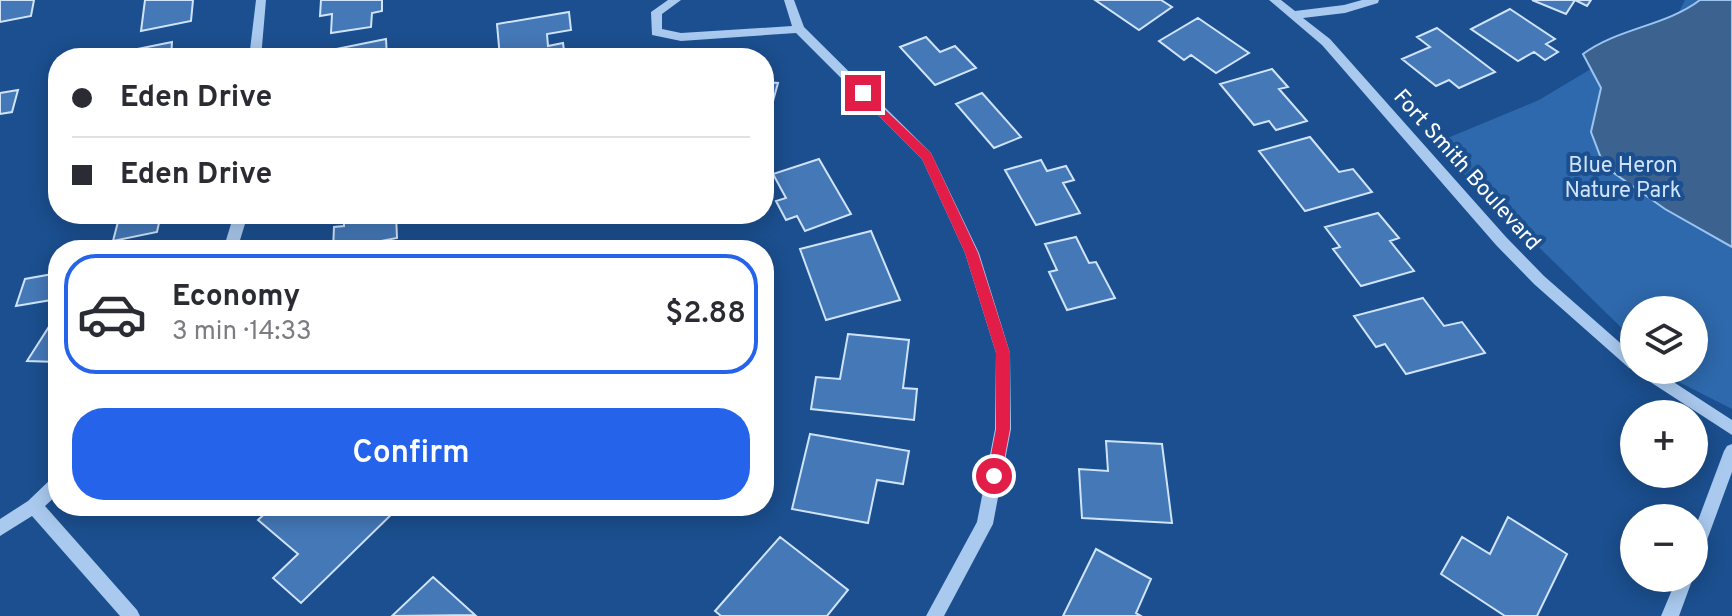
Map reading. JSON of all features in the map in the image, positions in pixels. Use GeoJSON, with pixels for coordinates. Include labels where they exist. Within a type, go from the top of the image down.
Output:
{"type":"FeatureCollection","features":[{"type":"Feature","properties":{"kind":"street"},"geometry":{"type":"LineString","coordinates":[[256,48],[261,0]]}},
{"type":"Feature","properties":{"kind":"street"},"geometry":{"type":"LineString","coordinates":[[676,0],[657,12],[656,32],[681,37],[799,29]]}},
{"type":"Feature","properties":{"kind":"street"},"geometry":{"type":"LineString","coordinates":[[789,0],[799,29],[927,156],[972,253],[1003,353],[1003,429],[985,524],[935,616]]}},
{"type":"Feature","properties":{"kind":"street","name":"Fort Smith Boulevard"},"geometry":{"type":"LineString","coordinates":[[1274,0],[1326,42],[1511,251],[1620,351]]}},
{"type":"Feature","properties":{"kind":"street"},"geometry":{"type":"LineString","coordinates":[[1294,15],[1345,9],[1374,0]]}},
{"type":"Feature","properties":{"kind":"street"},"geometry":{"type":"LineString","coordinates":[[1664,384],[1732,428]]}},
{"type":"Feature","properties":{"kind":"street"},"geometry":{"type":"LineString","coordinates":[[1708,515],[1732,451]]}},
{"type":"Feature","properties":{"kind":"street"},"geometry":{"type":"LineString","coordinates":[[0,528],[34,506],[48,493]]}},
{"type":"Feature","properties":{"kind":"street"},"geometry":{"type":"LineString","coordinates":[[34,506],[131,616]]}},
{"type":"Feature","properties":{"kind":"street"},"geometry":{"type":"LineString","coordinates":[[1670,616],[1679,592]]}},
{"type":"Feature","properties":{"kind":"green space","name":"Blue Heron Nature Park"},"geometry":{"type":"Polygon","coordinates":[[[1685,0],[1732,0],[1732,409],[1683,384],[1708,384],[1708,296],[1620,296],[1620,326],[1433,144],[1539,100],[1676,18],[1685,0]]]}},
{"type":"Feature","properties":{"kind":"shaded area"},"geometry":{"type":"Polygon","coordinates":[[[1700,0],[1732,0],[1732,247],[1665,209],[1604,166],[1591,132],[1601,88],[1583,54],[1611,38],[1672,16],[1700,0]]]}},
{"type":"Feature","properties":{"kind":"building"},"geometry":{"type":"Polygon","coordinates":[[[0,0],[34,0],[31,16],[0,22],[0,0]]]}},
{"type":"Feature","properties":{"kind":"building"},"geometry":{"type":"Polygon","coordinates":[[[145,0],[193,0],[191,21],[141,31],[145,0]]]}},
{"type":"Feature","properties":{"kind":"building"},"geometry":{"type":"Polygon","coordinates":[[[321,0],[382,0],[382,11],[372,13],[371,27],[331,33],[332,14],[320,16],[321,0]]]}},
{"type":"Feature","properties":{"kind":"building"},"geometry":{"type":"Polygon","coordinates":[[[1095,0],[1161,0],[1172,7],[1139,30],[1095,0]]]}},
{"type":"Feature","properties":{"kind":"building"},"geometry":{"type":"Polygon","coordinates":[[[1532,0],[1575,0],[1566,14],[1532,0]]]}},
{"type":"Feature","properties":{"kind":"building"},"geometry":{"type":"Polygon","coordinates":[[[1575,0],[1591,0],[1587,6],[1575,0]]]}},
{"type":"Feature","properties":{"kind":"building"},"geometry":{"type":"Polygon","coordinates":[[[1510,9],[1555,39],[1546,44],[1558,52],[1545,60],[1534,52],[1518,61],[1471,29],[1510,9]]]}},
{"type":"Feature","properties":{"kind":"building"},"geometry":{"type":"Polygon","coordinates":[[[569,12],[571,30],[547,34],[548,46],[563,43],[564,48],[499,48],[497,24],[569,12]]]}},
{"type":"Feature","properties":{"kind":"building"},"geometry":{"type":"Polygon","coordinates":[[[1198,18],[1249,53],[1216,73],[1191,55],[1184,60],[1159,41],[1198,18]]]}},
{"type":"Feature","properties":{"kind":"building"},"geometry":{"type":"Polygon","coordinates":[[[1437,28],[1495,72],[1459,88],[1449,80],[1436,86],[1402,59],[1430,47],[1417,37],[1437,28]]]}},
{"type":"Feature","properties":{"kind":"building"},"geometry":{"type":"Polygon","coordinates":[[[926,37],[940,52],[955,46],[976,68],[935,85],[900,47],[926,37]]]}},
{"type":"Feature","properties":{"kind":"building"},"geometry":{"type":"Polygon","coordinates":[[[386,39],[386,48],[341,48],[386,39]]]}},
{"type":"Feature","properties":{"kind":"building"},"geometry":{"type":"Polygon","coordinates":[[[172,42],[172,48],[142,48],[172,42]]]}},
{"type":"Feature","properties":{"kind":"building"},"geometry":{"type":"Polygon","coordinates":[[[1272,69],[1288,87],[1279,89],[1307,121],[1276,130],[1269,121],[1254,125],[1220,84],[1272,69]]]}},
{"type":"Feature","properties":{"kind":"building"},"geometry":{"type":"Polygon","coordinates":[[[18,90],[12,112],[0,114],[0,93],[18,90]]]}},
{"type":"Feature","properties":{"kind":"building"},"geometry":{"type":"Polygon","coordinates":[[[982,93],[1021,137],[994,148],[956,104],[982,93]]]}},
{"type":"Feature","properties":{"kind":"building"},"geometry":{"type":"Polygon","coordinates":[[[1310,137],[1339,172],[1353,169],[1372,192],[1305,211],[1259,151],[1310,137]]]}},
{"type":"Feature","properties":{"kind":"building"},"geometry":{"type":"Polygon","coordinates":[[[819,159],[851,214],[805,231],[797,216],[786,220],[776,201],[786,198],[774,174],[819,159]]]}},
{"type":"Feature","properties":{"kind":"building"},"geometry":{"type":"Polygon","coordinates":[[[1041,160],[1047,171],[1066,166],[1074,180],[1063,183],[1080,213],[1036,225],[1005,170],[1041,160]]]}},
{"type":"Feature","properties":{"kind":"building"},"geometry":{"type":"Polygon","coordinates":[[[1378,213],[1399,238],[1390,241],[1414,271],[1361,286],[1333,249],[1340,247],[1325,227],[1378,213]]]}},
{"type":"Feature","properties":{"kind":"building"},"geometry":{"type":"Polygon","coordinates":[[[117,224],[159,224],[157,232],[113,240],[117,224]]]}},
{"type":"Feature","properties":{"kind":"building"},"geometry":{"type":"Polygon","coordinates":[[[396,224],[397,238],[333,240],[334,227],[396,224]]]}},
{"type":"Feature","properties":{"kind":"building"},"geometry":{"type":"Polygon","coordinates":[[[871,231],[900,300],[826,320],[800,249],[871,231]]]}},
{"type":"Feature","properties":{"kind":"building"},"geometry":{"type":"Polygon","coordinates":[[[1076,237],[1089,263],[1096,262],[1115,298],[1067,310],[1049,272],[1057,270],[1045,244],[1076,237]]]}},
{"type":"Feature","properties":{"kind":"building"},"geometry":{"type":"Polygon","coordinates":[[[48,275],[48,301],[16,306],[25,279],[48,275]]]}},
{"type":"Feature","properties":{"kind":"building"},"geometry":{"type":"Polygon","coordinates":[[[1423,298],[1444,326],[1462,322],[1485,353],[1406,374],[1385,344],[1376,347],[1354,316],[1423,298]]]}},
{"type":"Feature","properties":{"kind":"building"},"geometry":{"type":"Polygon","coordinates":[[[48,328],[48,362],[27,361],[48,328]]]}},
{"type":"Feature","properties":{"kind":"building"},"geometry":{"type":"Polygon","coordinates":[[[848,334],[909,340],[903,388],[917,389],[914,420],[811,409],[816,377],[840,379],[848,334]]]}},
{"type":"Feature","properties":{"kind":"building"},"geometry":{"type":"Polygon","coordinates":[[[810,434],[909,451],[903,484],[877,480],[868,523],[792,509],[810,434]]]}},
{"type":"Feature","properties":{"kind":"building"},"geometry":{"type":"Polygon","coordinates":[[[1106,441],[1162,444],[1172,523],[1082,518],[1079,469],[1108,471],[1106,441]]]}},
{"type":"Feature","properties":{"kind":"building"},"geometry":{"type":"Polygon","coordinates":[[[262,516],[390,516],[301,603],[273,578],[298,554],[258,520],[262,516]]]}},
{"type":"Feature","properties":{"kind":"building"},"geometry":{"type":"Polygon","coordinates":[[[1508,517],[1567,554],[1537,616],[1505,616],[1441,574],[1462,537],[1490,554],[1508,517]]]}},
{"type":"Feature","properties":{"kind":"building"},"geometry":{"type":"Polygon","coordinates":[[[780,537],[848,590],[827,616],[721,616],[715,611],[780,537]]]}},
{"type":"Feature","properties":{"kind":"building"},"geometry":{"type":"Polygon","coordinates":[[[1096,549],[1151,579],[1136,613],[1141,616],[1063,616],[1096,549]]]}},
{"type":"Feature","properties":{"kind":"building"},"geometry":{"type":"Polygon","coordinates":[[[433,577],[475,615],[392,616],[433,577]]]}},
{"type":"Feature","properties":{"kind":"route"},"geometry":{"type":"LineString","coordinates":[[863,93],[927,156],[972,253],[1003,353],[1003,429],[994,476]]}}]}
